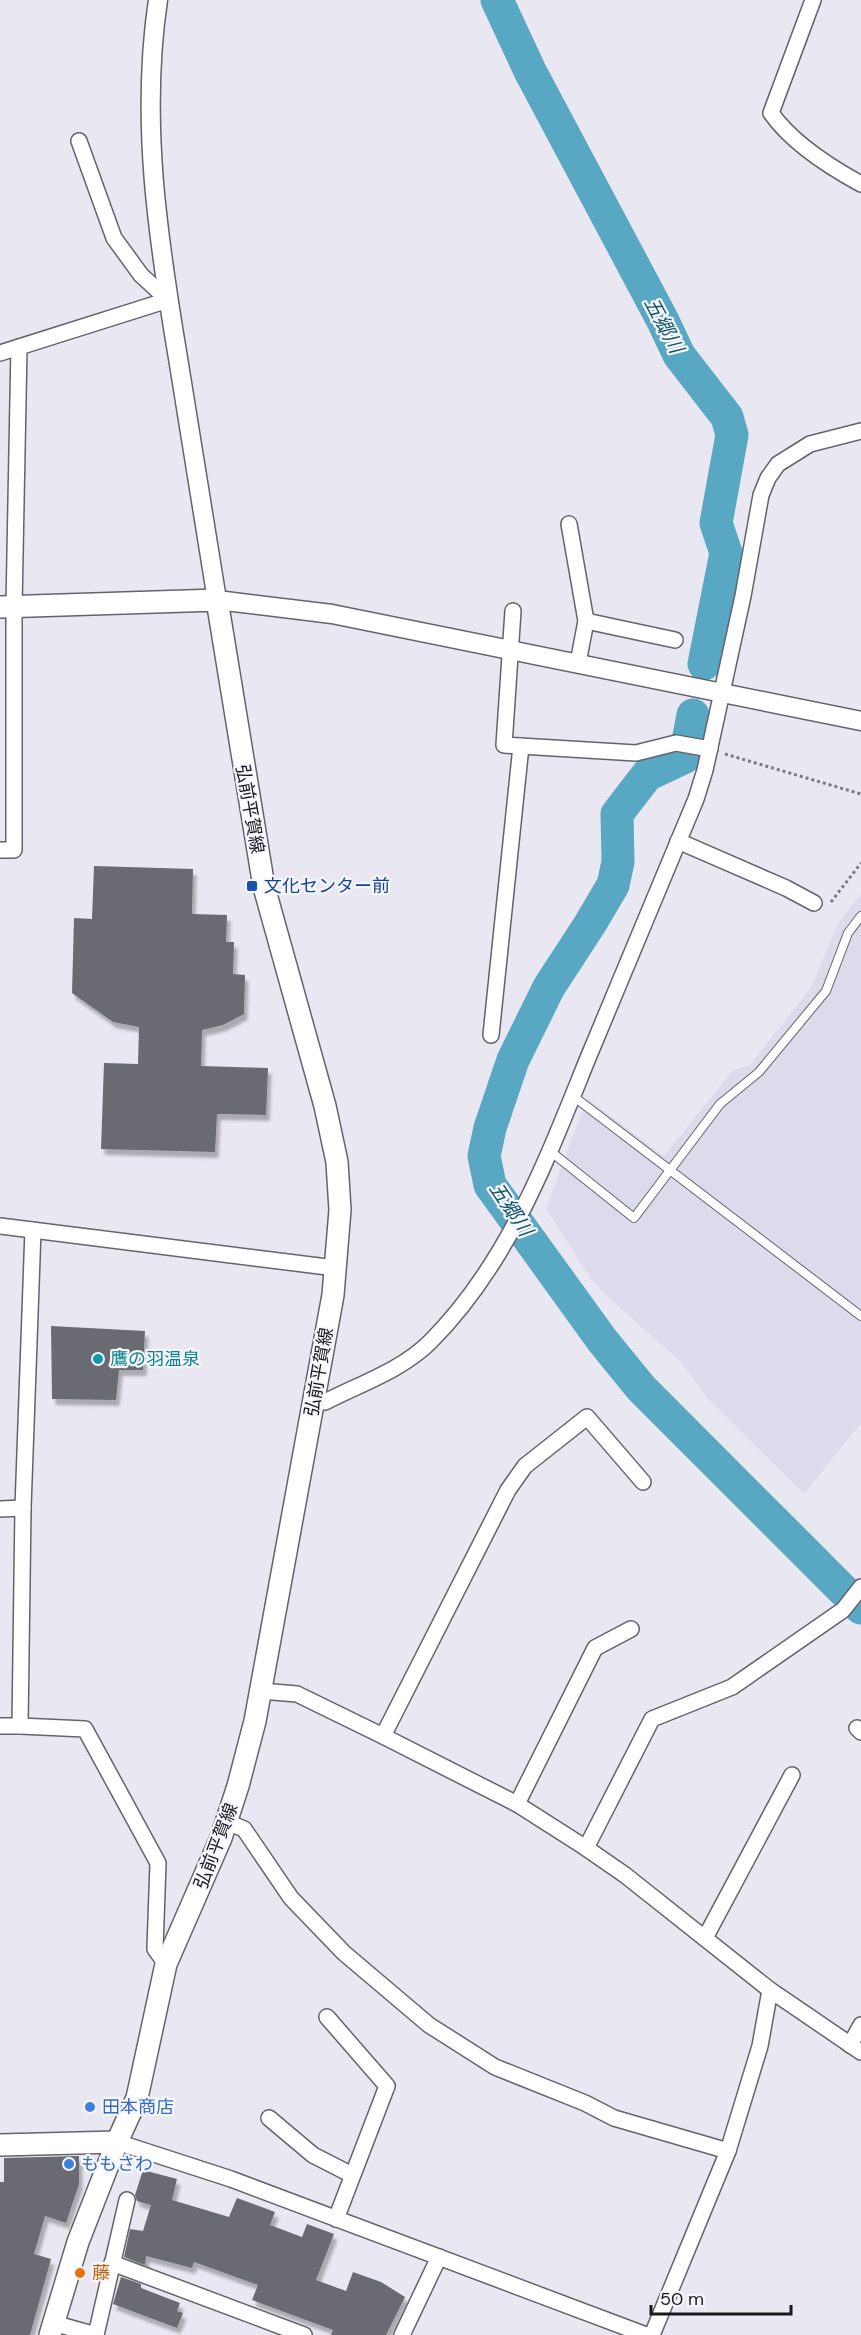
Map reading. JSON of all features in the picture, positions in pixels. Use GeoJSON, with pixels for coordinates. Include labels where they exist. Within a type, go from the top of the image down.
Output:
{"type":"FeatureCollection","features":[{"type":"Feature","properties":{"kind":"main road"},"geometry":{"type":"LineString","coordinates":[[7,607],[217,600]]}},
{"type":"Feature","properties":{"kind":"main road","name":"弘前平賀線"},"geometry":{"type":"LineString","coordinates":[[51,2329],[78,2242],[117,2142],[137,2098],[166,1964],[227,1822],[255,1721],[333,1295],[340,1210],[337,1162],[325,1106],[264,887],[217,600]]}},
{"type":"Feature","properties":{"kind":"main road"},"geometry":{"type":"LineString","coordinates":[[0,2145],[117,2142]]}},
{"type":"Feature","properties":{"kind":"street"},"geometry":{"type":"LineString","coordinates":[[158,0],[153,33],[150,136],[159,237],[217,600],[332,614],[861,721]]}},
{"type":"Feature","properties":{"kind":"street"},"geometry":{"type":"LineString","coordinates":[[813,0],[771,112],[781,127],[828,165],[861,184]]}},
{"type":"Feature","properties":{"kind":"street"},"geometry":{"type":"LineString","coordinates":[[79,141],[114,237],[141,275],[168,300]]}},
{"type":"Feature","properties":{"kind":"street"},"geometry":{"type":"LineString","coordinates":[[0,353],[168,300]]}},
{"type":"Feature","properties":{"kind":"street"},"geometry":{"type":"LineString","coordinates":[[0,850],[14,850],[7,607],[19,347]]}},
{"type":"Feature","properties":{"kind":"street"},"geometry":{"type":"LineString","coordinates":[[313,1402],[325,1402],[404,1363],[429,1343],[456,1314],[514,1229],[525,1209],[573,1096],[696,799],[704,748],[722,692],[743,596],[761,495],[768,478],[778,464],[810,444],[861,431]]}},
{"type":"Feature","properties":{"kind":"street"},"geometry":{"type":"LineString","coordinates":[[569,524],[586,621],[578,663]]}},
{"type":"Feature","properties":{"kind":"street"},"geometry":{"type":"LineString","coordinates":[[513,611],[504,745],[636,753],[676,743],[704,748]]}},
{"type":"Feature","properties":{"kind":"street"},"geometry":{"type":"LineString","coordinates":[[586,621],[675,640]]}},
{"type":"Feature","properties":{"kind":"street"},"geometry":{"type":"LineString","coordinates":[[491,1035],[521,746]]}},
{"type":"Feature","properties":{"kind":"street"},"geometry":{"type":"LineString","coordinates":[[678,842],[821,905]]}},
{"type":"Feature","properties":{"kind":"street"},"geometry":{"type":"LineString","coordinates":[[0,1226],[335,1268]]}},
{"type":"Feature","properties":{"kind":"street"},"geometry":{"type":"LineString","coordinates":[[20,1726],[23,1508],[33,1230]]}},
{"type":"Feature","properties":{"kind":"street"},"geometry":{"type":"LineString","coordinates":[[383,1736],[508,1490],[525,1466],[587,1417],[643,1482]]}},
{"type":"Feature","properties":{"kind":"street"},"geometry":{"type":"LineString","coordinates":[[0,1509],[23,1508]]}},
{"type":"Feature","properties":{"kind":"street"},"geometry":{"type":"LineString","coordinates":[[586,1848],[652,1719],[732,1687],[843,1610],[860,1588]]}},
{"type":"Feature","properties":{"kind":"street"},"geometry":{"type":"LineString","coordinates":[[517,1804],[595,1648],[631,1629]]}},
{"type":"Feature","properties":{"kind":"street"},"geometry":{"type":"LineString","coordinates":[[261,1691],[297,1695],[517,1804],[586,1848],[770,1990],[856,2049],[861,2025]]}},
{"type":"Feature","properties":{"kind":"street"},"geometry":{"type":"LineString","coordinates":[[0,1726],[85,1729],[158,1863],[155,1949],[166,1964]]}},
{"type":"Feature","properties":{"kind":"street"},"geometry":{"type":"LineString","coordinates":[[705,1938],[792,1775]]}},
{"type":"Feature","properties":{"kind":"street"},"geometry":{"type":"LineString","coordinates":[[227,1822],[244,1829],[291,1898],[344,1953],[429,2025],[495,2067],[585,2103],[614,2118],[728,2151]]}},
{"type":"Feature","properties":{"kind":"street"},"geometry":{"type":"LineString","coordinates":[[652,2335],[728,2151],[760,2046],[770,1990]]}},
{"type":"Feature","properties":{"kind":"street"},"geometry":{"type":"LineString","coordinates":[[327,2017],[387,2086],[336,2219]]}},
{"type":"Feature","properties":{"kind":"street"},"geometry":{"type":"LineString","coordinates":[[269,2118],[313,2155],[352,2175]]}},
{"type":"Feature","properties":{"kind":"street"},"geometry":{"type":"LineString","coordinates":[[117,2142],[231,2180],[336,2219],[619,2330],[646,2335]]}},
{"type":"Feature","properties":{"kind":"street"},"geometry":{"type":"LineString","coordinates":[[51,2329],[96,2335],[127,2200]]}},
{"type":"Feature","properties":{"kind":"street"},"geometry":{"type":"LineString","coordinates":[[402,2335],[439,2258]]}},
{"type":"Feature","properties":{"kind":"street"},"geometry":{"type":"LineString","coordinates":[[112,2263],[304,2335]]}},
{"type":"Feature","properties":{"kind":"lane"},"geometry":{"type":"LineString","coordinates":[[550,1150],[634,1218],[720,1104],[759,1072],[826,991],[848,933],[861,916]]}},
{"type":"Feature","properties":{"kind":"lane"},"geometry":{"type":"LineString","coordinates":[[573,1096],[861,1316]]}},
{"type":"Feature","properties":{"kind":"path"},"geometry":{"type":"LineString","coordinates":[[704,748],[861,794]]}},
{"type":"Feature","properties":{"kind":"path"},"geometry":{"type":"LineString","coordinates":[[821,905],[861,863]]}},
{"type":"Feature","properties":{"kind":"shaded area"},"geometry":{"type":"Polygon","coordinates":[[[861,894],[861,1423],[804,1494],[708,1399],[681,1362],[611,1300],[591,1279],[546,1209],[587,1098],[664,1156],[733,1070],[750,1065],[812,986],[838,923],[861,894]]]}},
{"type":"Feature","properties":{"kind":"building"},"geometry":{"type":"Polygon","coordinates":[[[94,866],[193,869],[192,914],[227,915],[226,942],[234,942],[233,974],[245,975],[244,1014],[223,1025],[202,1030],[201,1066],[268,1068],[266,1115],[217,1114],[215,1152],[101,1149],[104,1063],[138,1064],[139,1027],[113,1022],[72,993],[74,918],[92,919],[94,866]]]}},
{"type":"Feature","properties":{"kind":"building","name":"鷹の羽温泉"},"geometry":{"type":"Polygon","coordinates":[[[51,1326],[145,1331],[143,1370],[119,1370],[116,1400],[52,1399],[51,1326]]]}},
{"type":"Feature","properties":{"kind":"building"},"geometry":{"type":"Polygon","coordinates":[[[79,2156],[79,2184],[66,2223],[45,2216],[34,2254],[51,2259],[30,2335],[0,2335],[0,2182],[4,2182],[4,2158],[79,2156]]]}},
{"type":"Feature","properties":{"kind":"building"},"geometry":{"type":"Polygon","coordinates":[[[143,2170],[177,2179],[172,2200],[229,2217],[237,2198],[275,2212],[270,2225],[302,2237],[307,2224],[334,2234],[316,2280],[346,2291],[353,2272],[381,2282],[405,2297],[386,2335],[331,2335],[333,2330],[252,2300],[258,2285],[194,2262],[192,2268],[146,2256],[145,2265],[124,2257],[130,2229],[143,2231],[151,2205],[137,2201],[135,2195],[143,2170]]]}},
{"type":"Feature","properties":{"kind":"building"},"geometry":{"type":"Polygon","coordinates":[[[121,2277],[141,2284],[141,2288],[180,2303],[177,2311],[183,2313],[177,2328],[113,2304],[121,2277]]]}},
{"type":"Feature","properties":{"kind":"waterway","name":"五郷川"},"geometry":{"type":"LineString","coordinates":[[497,0],[530,71],[679,355],[727,417],[732,435],[716,523],[726,553],[704,664]]}},
{"type":"Feature","properties":{"kind":"waterway","name":"五郷川"},"geometry":{"type":"LineString","coordinates":[[693,715],[685,757],[647,775],[617,814],[618,862],[613,885],[549,987],[513,1060],[490,1128],[484,1156],[490,1185],[602,1340],[641,1388],[861,1608]]}},
{"type":"Feature","properties":{"kind":"place","name":"文化センター前"},"geometry":{"type":"Point","coordinates":[252,886]}},
{"type":"Feature","properties":{"kind":"place","name":"鷹の羽温泉"},"geometry":{"type":"Point","coordinates":[98,1359]}},
{"type":"Feature","properties":{"kind":"place","name":"田本商店"},"geometry":{"type":"Point","coordinates":[90,2107]}},
{"type":"Feature","properties":{"kind":"place","name":"ももさわ"},"geometry":{"type":"Point","coordinates":[69,2164]}},
{"type":"Feature","properties":{"kind":"place","name":"藤"},"geometry":{"type":"Point","coordinates":[80,2273]}}]}
